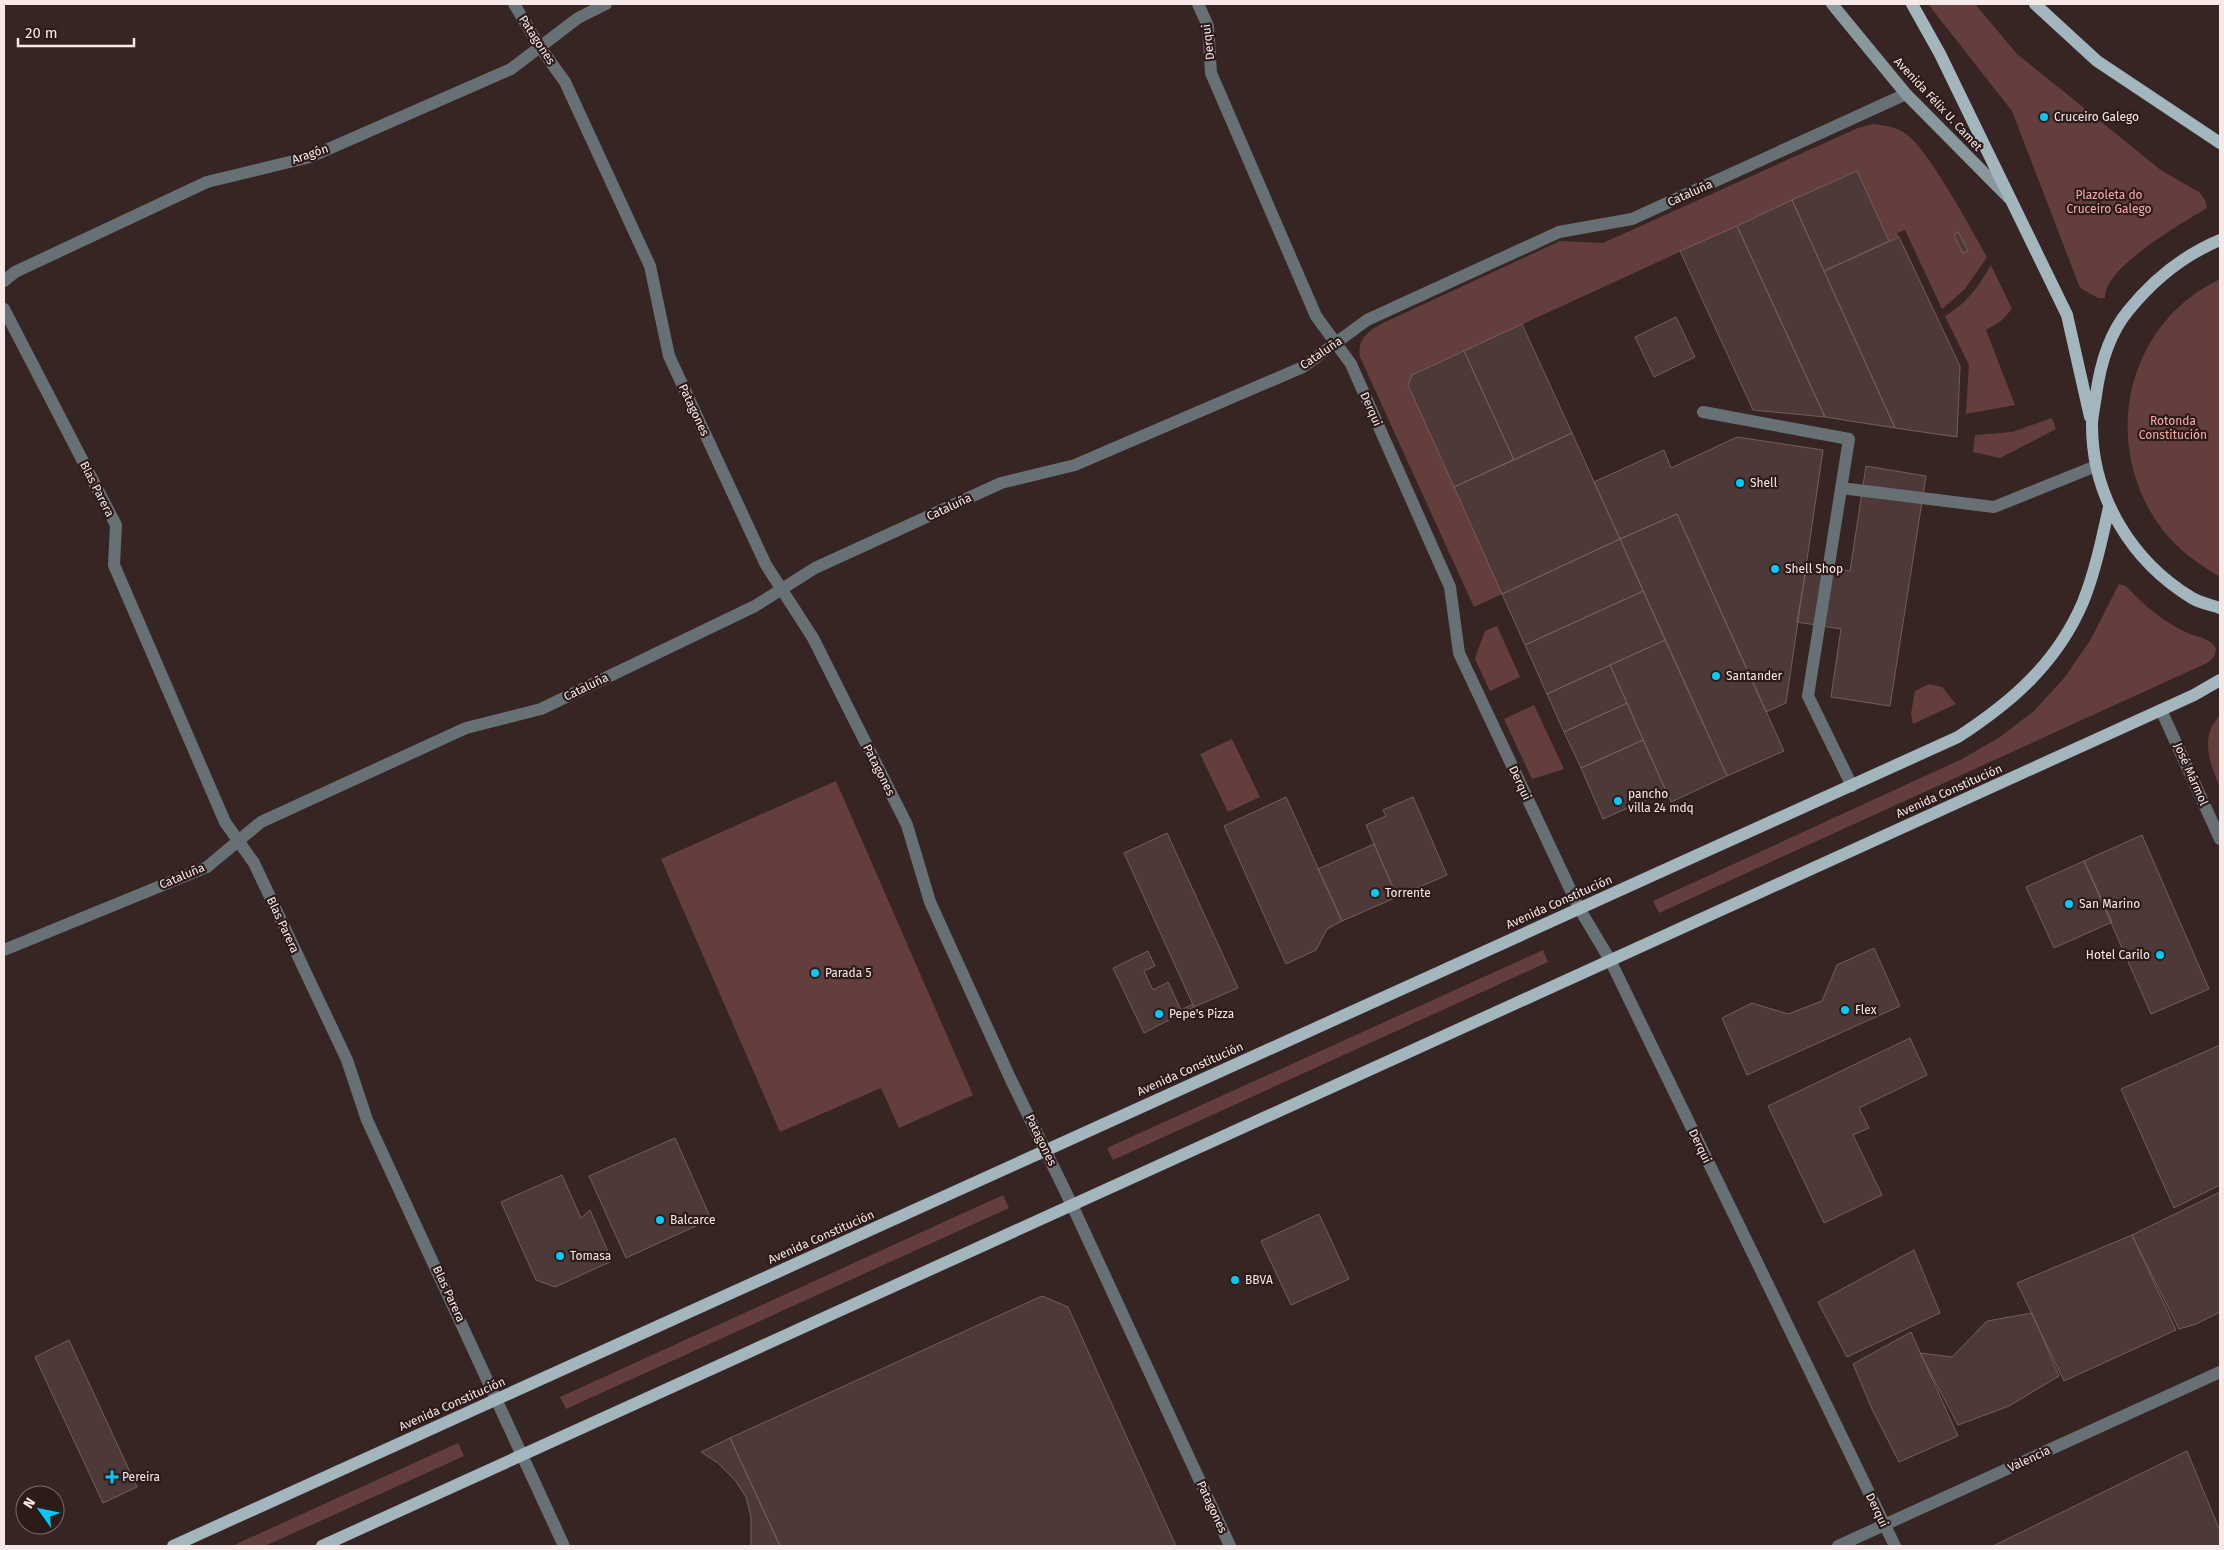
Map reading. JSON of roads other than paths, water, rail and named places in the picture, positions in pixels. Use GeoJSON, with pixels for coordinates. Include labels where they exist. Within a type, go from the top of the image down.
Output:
{"type":"FeatureCollection","features":[{"type":"Feature","properties":{"kind":"main road","name":"Avenida Félix U. Camet"},"geometry":{"type":"LineString","coordinates":[[1832,4],[1906,94],[2009,198]]}},
{"type":"Feature","properties":{"kind":"main road","name":"Avenida Félix U. Camet"},"geometry":{"type":"LineString","coordinates":[[1912,4],[1940,54],[2067,315],[2092,424]]}},
{"type":"Feature","properties":{"kind":"main road"},"geometry":{"type":"LineString","coordinates":[[2036,4],[2097,61],[2220,143]]}},
{"type":"Feature","properties":{"kind":"main road"},"geometry":{"type":"LineString","coordinates":[[2220,240],[2174,264],[2128,311],[2111,340],[2099,371],[2092,424],[2096,466],[2109,507],[2130,543],[2158,574],[2193,599],[2220,608]]}},
{"type":"Feature","properties":{"kind":"main road","name":"Avenida Constitución"},"geometry":{"type":"LineString","coordinates":[[173,1546],[1958,737],[2010,700],[2041,669],[2062,641],[2082,603],[2098,557],[2109,507]]}},
{"type":"Feature","properties":{"kind":"main road","name":"Avenida Constitución"},"geometry":{"type":"LineString","coordinates":[[322,1546],[2161,710],[2220,680]]}},
{"type":"Feature","properties":{"kind":"street","name":"Patagones"},"geometry":{"type":"LineString","coordinates":[[514,4],[540,47],[565,82],[650,266],[669,356],[766,565],[813,638],[906,824],[930,902],[1011,1080],[1046,1149],[1230,1546]]}},
{"type":"Feature","properties":{"kind":"street","name":"Aragón"},"geometry":{"type":"LineString","coordinates":[[4,281],[15,272],[207,182],[310,157],[510,69],[578,18],[606,4]]}},
{"type":"Feature","properties":{"kind":"street","name":"Derqui"},"geometry":{"type":"LineString","coordinates":[[1198,4],[1208,26],[1211,73],[1316,316],[1351,364],[1450,587],[1459,653],[1579,908],[1610,960],[1894,1546]]}},
{"type":"Feature","properties":{"kind":"street","name":"Cataluña"},"geometry":{"type":"LineString","coordinates":[[4,950],[207,867],[261,822],[466,728],[540,709],[755,606],[815,568],[1001,483],[1075,465],[1303,367],[1367,320],[1559,232],[1632,219],[1906,94]]}},
{"type":"Feature","properties":{"kind":"street","name":"Blas Parera"},"geometry":{"type":"LineString","coordinates":[[4,310],[116,525],[114,565],[225,822],[254,863],[347,1060],[367,1120],[498,1399],[564,1546]]}},
{"type":"Feature","properties":{"kind":"street"},"geometry":{"type":"LineString","coordinates":[[1703,412],[1849,439],[1808,696],[1852,786]]}},
{"type":"Feature","properties":{"kind":"street"},"geometry":{"type":"LineString","coordinates":[[1841,488],[1994,506],[2096,466]]}},
{"type":"Feature","properties":{"kind":"street","name":"José Mármol"},"geometry":{"type":"LineString","coordinates":[[2161,710],[2220,839]]}},
{"type":"Feature","properties":{"kind":"street","name":"Valencia"},"geometry":{"type":"LineString","coordinates":[[1838,1546],[2220,1372]]}},
{"type":"Feature","properties":{"kind":"place","name":"Cruceiro Galego"},"geometry":{"type":"Point","coordinates":[2044,117]}},
{"type":"Feature","properties":{"kind":"place","name":"Shell"},"geometry":{"type":"Point","coordinates":[1740,483]}},
{"type":"Feature","properties":{"kind":"place","name":"Shell Shop"},"geometry":{"type":"Point","coordinates":[1775,569]}},
{"type":"Feature","properties":{"kind":"place","name":"Santander"},"geometry":{"type":"Point","coordinates":[1716,676]}},
{"type":"Feature","properties":{"kind":"place","name":"pancho villa 24 mdq"},"geometry":{"type":"Point","coordinates":[1618,801]}},
{"type":"Feature","properties":{"kind":"place","name":"Torrente"},"geometry":{"type":"Point","coordinates":[1375,893]}},
{"type":"Feature","properties":{"kind":"place","name":"San Marino"},"geometry":{"type":"Point","coordinates":[2069,904]}},
{"type":"Feature","properties":{"kind":"place","name":"Hotel Carilo"},"geometry":{"type":"Point","coordinates":[2160,955]}},
{"type":"Feature","properties":{"kind":"place","name":"Parada 5"},"geometry":{"type":"Point","coordinates":[815,973]}},
{"type":"Feature","properties":{"kind":"place","name":"Flex"},"geometry":{"type":"Point","coordinates":[1845,1010]}},
{"type":"Feature","properties":{"kind":"place","name":"Pepe's Pizza"},"geometry":{"type":"Point","coordinates":[1159,1014]}},
{"type":"Feature","properties":{"kind":"place","name":"Balcarce"},"geometry":{"type":"Point","coordinates":[660,1220]}},
{"type":"Feature","properties":{"kind":"place","name":"Tomasa"},"geometry":{"type":"Point","coordinates":[560,1256]}},
{"type":"Feature","properties":{"kind":"place","name":"BBVA"},"geometry":{"type":"Point","coordinates":[1235,1280]}},
{"type":"Feature","properties":{"kind":"place","name":"Pereira"},"geometry":{"type":"Point","coordinates":[112,1477]}},
{"type":"Feature","properties":{"kind":"park label","name":"Plazoleta do Cruceiro Galego"},"geometry":{"type":"Point","coordinates":[2109,202]}},
{"type":"Feature","properties":{"kind":"park label","name":"Rotonda Constitución"},"geometry":{"type":"Point","coordinates":[2173,428]}}]}
